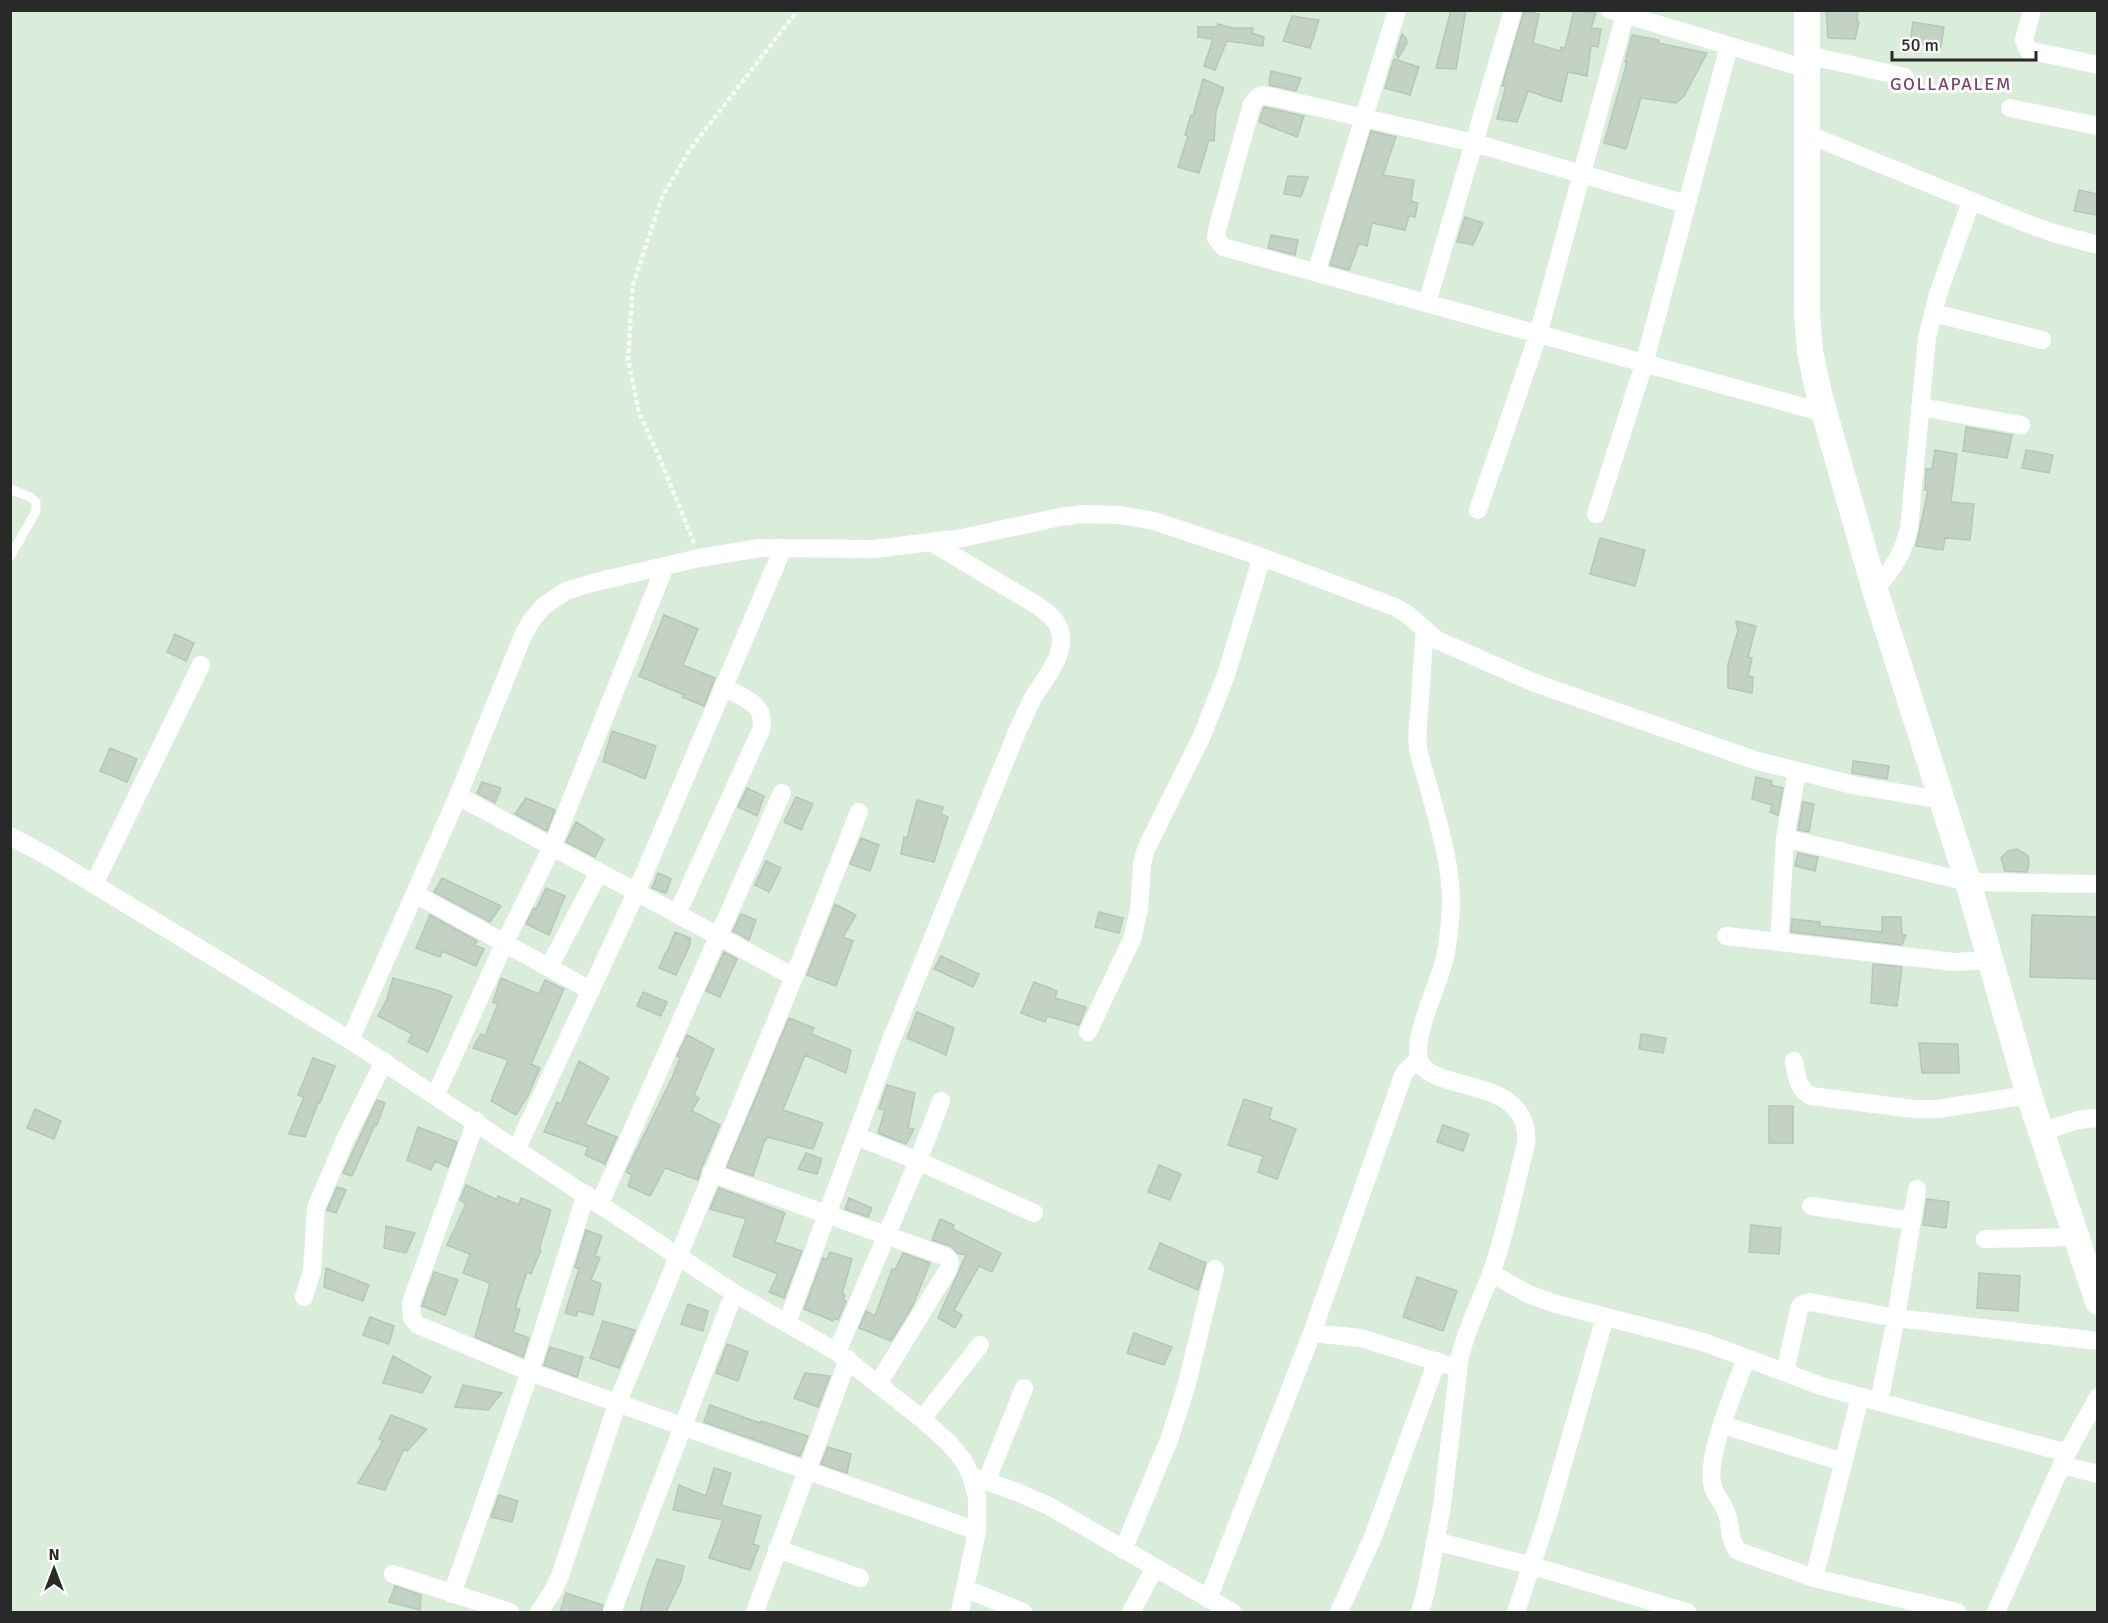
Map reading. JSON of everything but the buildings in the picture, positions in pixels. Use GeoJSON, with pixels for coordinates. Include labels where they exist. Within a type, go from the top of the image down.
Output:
{"type":"FeatureCollection","features":[{"type":"Feature","properties":{"kind":"main road"},"geometry":{"type":"LineString","coordinates":[[1807,10],[1807,314],[1810,352],[1875,590],[1968,882],[2029,1095],[2097,1302]]}},
{"type":"Feature","properties":{"kind":"street"},"geometry":{"type":"LineString","coordinates":[[1316,273],[1396,10]]}},
{"type":"Feature","properties":{"kind":"street"},"geometry":{"type":"LineString","coordinates":[[1427,303],[1513,10]]}},
{"type":"Feature","properties":{"kind":"street"},"geometry":{"type":"LineString","coordinates":[[2032,10],[2024,40],[2028,50],[2097,65]]}},
{"type":"Feature","properties":{"kind":"street"},"geometry":{"type":"LineString","coordinates":[[1478,510],[1538,335],[1581,174],[1618,13],[1729,46],[1807,62],[1905,77]]}},
{"type":"Feature","properties":{"kind":"street"},"geometry":{"type":"LineString","coordinates":[[1596,514],[1644,364],[1729,46]]}},
{"type":"Feature","properties":{"kind":"street"},"geometry":{"type":"LineString","coordinates":[[1686,204],[1474,143],[1268,95],[1258,97],[1252,104],[1216,238],[1223,247],[1825,413]]}},
{"type":"Feature","properties":{"kind":"street"},"geometry":{"type":"LineString","coordinates":[[2010,108],[2097,126]]}},
{"type":"Feature","properties":{"kind":"street"},"geometry":{"type":"LineString","coordinates":[[1807,134],[1971,202],[2058,234],[2097,245]]}},
{"type":"Feature","properties":{"kind":"street"},"geometry":{"type":"LineString","coordinates":[[1875,590],[1899,559],[1910,528],[1927,339],[1933,313],[1971,202]]}},
{"type":"Feature","properties":{"kind":"street"},"geometry":{"type":"LineString","coordinates":[[1933,313],[2042,340]]}},
{"type":"Feature","properties":{"kind":"street"},"geometry":{"type":"LineString","coordinates":[[1920,407],[2021,425]]}},
{"type":"Feature","properties":{"kind":"street"},"geometry":{"type":"LineString","coordinates":[[350,1040],[458,796],[524,633],[533,618],[545,605],[566,591],[699,558],[760,548],[875,549],[962,538],[1083,514],[1119,515],[1154,521],[1262,557],[1395,607],[1407,614],[1437,640],[1535,683],[1754,760],[1853,785],[1942,800]]}},
{"type":"Feature","properties":{"kind":"street"},"geometry":{"type":"LineString","coordinates":[[787,1323],[892,1038],[1019,728],[1033,698],[1057,660],[1060,633],[1057,623],[1038,606],[931,542]]}},
{"type":"Feature","properties":{"kind":"street"},"geometry":{"type":"LineString","coordinates":[[517,1148],[636,893],[783,548]]}},
{"type":"Feature","properties":{"kind":"street"},"geometry":{"type":"LineString","coordinates":[[1088,1032],[1132,939],[1139,910],[1142,864],[1146,849],[1201,738],[1262,557]]}},
{"type":"Feature","properties":{"kind":"street"},"geometry":{"type":"LineString","coordinates":[[436,1094],[553,845],[665,566]]}},
{"type":"Feature","properties":{"kind":"street"},"geometry":{"type":"LineString","coordinates":[[1420,1612],[1442,1506],[1457,1368],[1466,1333],[1491,1273],[1526,1144],[1527,1132],[1520,1111],[1503,1098],[1425,1069],[1419,1058],[1420,1035],[1445,958],[1451,908],[1449,873],[1418,744],[1425,629]]}},
{"type":"Feature","properties":{"kind":"street"},"geometry":{"type":"LineString","coordinates":[[94,884],[201,665]]}},
{"type":"Feature","properties":{"kind":"street"},"geometry":{"type":"LineString","coordinates":[[677,914],[763,720],[761,712],[751,702],[723,687]]}},
{"type":"Feature","properties":{"kind":"street"},"geometry":{"type":"LineString","coordinates":[[1779,942],[1785,838],[1797,771]]}},
{"type":"Feature","properties":{"kind":"street"},"geometry":{"type":"LineString","coordinates":[[452,1594],[593,1199],[720,937],[782,793]]}},
{"type":"Feature","properties":{"kind":"street"},"geometry":{"type":"LineString","coordinates":[[458,796],[553,845],[636,893],[794,977]]}},
{"type":"Feature","properties":{"kind":"street"},"geometry":{"type":"LineString","coordinates":[[539,1612],[560,1576],[617,1404],[794,977],[859,812]]}},
{"type":"Feature","properties":{"kind":"street"},"geometry":{"type":"LineString","coordinates":[[10,836],[94,884],[384,1061],[734,1293],[842,1355],[949,1443],[979,1478],[1048,1506],[1219,1607],[1312,1333],[1404,1073],[1419,1058]]}},
{"type":"Feature","properties":{"kind":"street"},"geometry":{"type":"LineString","coordinates":[[1785,838],[1968,882],[2097,884]]}},
{"type":"Feature","properties":{"kind":"street"},"geometry":{"type":"LineString","coordinates":[[549,967],[599,872]]}},
{"type":"Feature","properties":{"kind":"street"},"geometry":{"type":"LineString","coordinates":[[415,894],[590,990]]}},
{"type":"Feature","properties":{"kind":"street"},"geometry":{"type":"LineString","coordinates":[[1726,936],[1954,962],[1989,960]]}},
{"type":"Feature","properties":{"kind":"street"},"geometry":{"type":"LineString","coordinates":[[304,1297],[312,1271],[316,1208],[345,1140],[384,1061]]}},
{"type":"Feature","properties":{"kind":"street"},"geometry":{"type":"LineString","coordinates":[[1794,1061],[1801,1088],[1811,1096],[1914,1109],[1937,1109],[2029,1095]]}},
{"type":"Feature","properties":{"kind":"street"},"geometry":{"type":"LineString","coordinates":[[755,1612],[807,1470],[842,1355],[886,1235],[941,1101]]}},
{"type":"Feature","properties":{"kind":"street"},"geometry":{"type":"LineString","coordinates":[[2041,1132],[2078,1120],[2097,1118]]}},
{"type":"Feature","properties":{"kind":"street"},"geometry":{"type":"LineString","coordinates":[[476,1121],[411,1303],[412,1318],[418,1325],[530,1372],[977,1531]]}},
{"type":"Feature","properties":{"kind":"street"},"geometry":{"type":"LineString","coordinates":[[856,1136],[1034,1213]]}},
{"type":"Feature","properties":{"kind":"street"},"geometry":{"type":"LineString","coordinates":[[711,1173],[943,1254],[950,1262],[949,1268],[878,1383]]}},
{"type":"Feature","properties":{"kind":"street"},"geometry":{"type":"LineString","coordinates":[[1879,1402],[1896,1318],[1917,1189]]}},
{"type":"Feature","properties":{"kind":"street"},"geometry":{"type":"LineString","coordinates":[[1811,1206],[1912,1221]]}},
{"type":"Feature","properties":{"kind":"street"},"geometry":{"type":"LineString","coordinates":[[1985,1239],[2077,1237]]}},
{"type":"Feature","properties":{"kind":"street"},"geometry":{"type":"LineString","coordinates":[[1123,1550],[1169,1440],[1186,1387],[1215,1269]]}},
{"type":"Feature","properties":{"kind":"street"},"geometry":{"type":"LineString","coordinates":[[1491,1273],[1542,1300],[1704,1342],[1860,1397],[2065,1459],[2097,1474]]}},
{"type":"Feature","properties":{"kind":"street"},"geometry":{"type":"LineString","coordinates":[[612,1612],[734,1293]]}},
{"type":"Feature","properties":{"kind":"street"},"geometry":{"type":"LineString","coordinates":[[1785,1372],[1799,1309],[1805,1302],[1896,1318],[2097,1341]]}},
{"type":"Feature","properties":{"kind":"street"},"geometry":{"type":"LineString","coordinates":[[1516,1612],[1533,1566],[1605,1317]]}},
{"type":"Feature","properties":{"kind":"street"},"geometry":{"type":"LineString","coordinates":[[1312,1333],[1361,1338],[1457,1368]]}},
{"type":"Feature","properties":{"kind":"street"},"geometry":{"type":"LineString","coordinates":[[922,1419],[980,1346]]}},
{"type":"Feature","properties":{"kind":"street"},"geometry":{"type":"LineString","coordinates":[[1746,1358],[1712,1459],[1712,1486],[1727,1514],[1734,1547],[1748,1555],[1814,1578],[1956,1612]]}},
{"type":"Feature","properties":{"kind":"street"},"geometry":{"type":"LineString","coordinates":[[1339,1612],[1373,1537],[1437,1361]]}},
{"type":"Feature","properties":{"kind":"street"},"geometry":{"type":"LineString","coordinates":[[960,1612],[977,1531],[979,1478],[1024,1388]]}},
{"type":"Feature","properties":{"kind":"street"},"geometry":{"type":"LineString","coordinates":[[1814,1578],[1860,1397]]}},
{"type":"Feature","properties":{"kind":"street"},"geometry":{"type":"LineString","coordinates":[[1996,1612],[2065,1459],[2097,1397]]}},
{"type":"Feature","properties":{"kind":"street"},"geometry":{"type":"LineString","coordinates":[[1723,1425],[1843,1462]]}},
{"type":"Feature","properties":{"kind":"street"},"geometry":{"type":"LineString","coordinates":[[1435,1541],[1533,1566],[1643,1606],[1687,1612]]}},
{"type":"Feature","properties":{"kind":"street"},"geometry":{"type":"LineString","coordinates":[[777,1549],[860,1578]]}},
{"type":"Feature","properties":{"kind":"street"},"geometry":{"type":"LineString","coordinates":[[1131,1612],[1155,1568]]}},
{"type":"Feature","properties":{"kind":"street"},"geometry":{"type":"LineString","coordinates":[[393,1574],[510,1612]]}},
{"type":"Feature","properties":{"kind":"street"},"geometry":{"type":"LineString","coordinates":[[966,1589],[1023,1612]]}},
{"type":"Feature","properties":{"kind":"lane"},"geometry":{"type":"LineString","coordinates":[[10,489],[36,502],[36,511],[10,557]]}},
{"type":"Feature","properties":{"kind":"path"},"geometry":{"type":"LineString","coordinates":[[699,558],[658,454],[639,413],[628,359],[633,285],[662,197],[685,158],[798,10]]}},
{"type":"Feature","properties":{"kind":"district","name":"GOLLAPALEM"},"geometry":{"type":"Point","coordinates":[1951,84]}}]}
